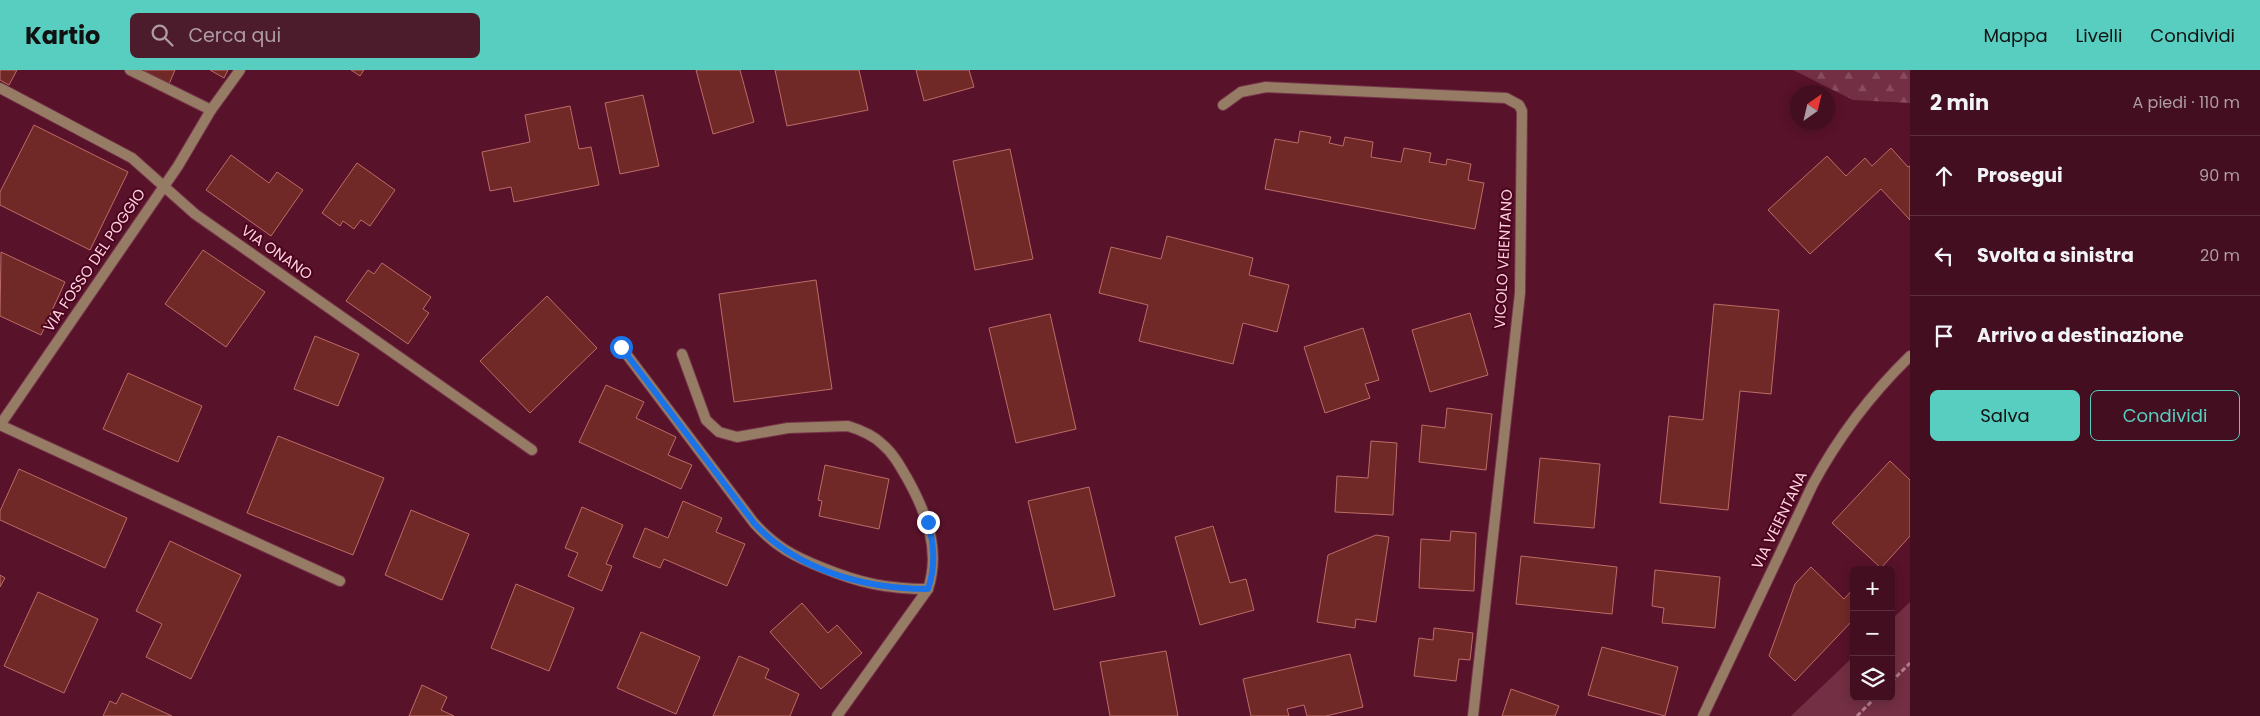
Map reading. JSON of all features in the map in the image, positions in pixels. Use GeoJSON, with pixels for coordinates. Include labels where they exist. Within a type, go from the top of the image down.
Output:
{"type":"FeatureCollection","features":[{"type":"Feature","properties":{"kind":"street"},"geometry":{"type":"LineString","coordinates":[[130,70],[211,110]]}},
{"type":"Feature","properties":{"kind":"street","name":"VIA FOSSO DEL POGGIO"},"geometry":{"type":"LineString","coordinates":[[240,70],[211,110],[178,166],[163,185],[0,425],[340,581]]}},
{"type":"Feature","properties":{"kind":"street","name":"VICOLO VEIENTANO"},"geometry":{"type":"LineString","coordinates":[[1223,105],[1241,92],[1266,87],[1506,98],[1519,105],[1522,111],[1520,293],[1473,716]]}},
{"type":"Feature","properties":{"kind":"street","name":"VIA ONANO"},"geometry":{"type":"LineString","coordinates":[[0,88],[132,158],[195,214],[532,450]]}},
{"type":"Feature","properties":{"kind":"street"},"geometry":{"type":"LineString","coordinates":[[621,347],[754,523],[780,548],[791,555],[858,582],[888,588],[928,589]]}},
{"type":"Feature","properties":{"kind":"street"},"geometry":{"type":"LineString","coordinates":[[682,354],[706,420],[719,432],[737,437],[788,428],[848,426],[866,432],[882,443],[893,456],[928,522],[934,558],[928,589],[837,716]]}},
{"type":"Feature","properties":{"kind":"street","name":"VIA VEIENTANA"},"geometry":{"type":"LineString","coordinates":[[1703,716],[1809,492],[1829,455],[1871,398],[1910,356]]}},
{"type":"Feature","properties":{"kind":"path"},"geometry":{"type":"LineString","coordinates":[[1895,678],[1910,663]]}},
{"type":"Feature","properties":{"kind":"path"},"geometry":{"type":"LineString","coordinates":[[1857,716],[1872,701]]}},
{"type":"Feature","properties":{"kind":"green space"},"geometry":{"type":"Polygon","coordinates":[[[1793,70],[1910,70],[1910,103],[1853,100],[1835,91],[1835,85],[1823,85],[1793,70]]]}},
{"type":"Feature","properties":{"kind":"green space"},"geometry":{"type":"Polygon","coordinates":[[[1910,602],[1910,716],[1791,716],[1850,660],[1850,701],[1895,701],[1895,616],[1910,602]]]}},
{"type":"Feature","properties":{"kind":"building"},"geometry":{"type":"Polygon","coordinates":[[[0,70],[17,70],[9,85],[0,80],[0,70]]]}},
{"type":"Feature","properties":{"kind":"building"},"geometry":{"type":"Polygon","coordinates":[[[141,70],[175,70],[169,84],[141,70]]]}},
{"type":"Feature","properties":{"kind":"building"},"geometry":{"type":"Polygon","coordinates":[[[210,70],[228,70],[224,78],[210,70]]]}},
{"type":"Feature","properties":{"kind":"building"},"geometry":{"type":"Polygon","coordinates":[[[351,70],[364,70],[360,76],[351,70]]]}},
{"type":"Feature","properties":{"kind":"building"},"geometry":{"type":"Polygon","coordinates":[[[696,70],[740,70],[754,122],[713,134],[696,70]]]}},
{"type":"Feature","properties":{"kind":"building"},"geometry":{"type":"Polygon","coordinates":[[[775,70],[859,70],[868,110],[787,126],[775,70]]]}},
{"type":"Feature","properties":{"kind":"building"},"geometry":{"type":"Polygon","coordinates":[[[916,70],[969,70],[974,87],[924,101],[916,70]]]}},
{"type":"Feature","properties":{"kind":"building"},"geometry":{"type":"Polygon","coordinates":[[[643,95],[659,166],[620,174],[605,103],[643,95]]]}},
{"type":"Feature","properties":{"kind":"building"},"geometry":{"type":"Polygon","coordinates":[[[570,106],[579,149],[591,147],[599,185],[514,202],[511,187],[490,191],[482,152],[530,142],[525,115],[570,106]]]}},
{"type":"Feature","properties":{"kind":"building"},"geometry":{"type":"Polygon","coordinates":[[[34,125],[128,172],[90,250],[0,205],[0,192],[34,125]]]}},
{"type":"Feature","properties":{"kind":"building"},"geometry":{"type":"Polygon","coordinates":[[[1300,131],[1331,137],[1329,143],[1343,146],[1345,137],[1373,142],[1371,157],[1401,162],[1404,148],[1431,153],[1429,162],[1446,165],[1447,159],[1471,164],[1468,180],[1484,183],[1475,229],[1265,189],[1275,139],[1298,143],[1300,131]]]}},
{"type":"Feature","properties":{"kind":"building"},"geometry":{"type":"Polygon","coordinates":[[[1891,148],[1908,167],[1910,166],[1910,220],[1881,189],[1810,254],[1768,210],[1827,156],[1846,176],[1865,158],[1872,166],[1891,148]]]}},
{"type":"Feature","properties":{"kind":"building"},"geometry":{"type":"Polygon","coordinates":[[[1010,149],[1033,259],[975,270],[953,161],[1010,149]]]}},
{"type":"Feature","properties":{"kind":"building"},"geometry":{"type":"Polygon","coordinates":[[[231,155],[269,183],[277,172],[303,190],[271,236],[206,190],[231,155]]]}},
{"type":"Feature","properties":{"kind":"building"},"geometry":{"type":"Polygon","coordinates":[[[357,163],[395,190],[370,226],[361,220],[354,229],[343,221],[340,226],[322,213],[357,163]]]}},
{"type":"Feature","properties":{"kind":"building"},"geometry":{"type":"Polygon","coordinates":[[[1167,236],[1253,258],[1249,275],[1289,285],[1277,332],[1243,323],[1233,364],[1139,341],[1148,305],[1099,293],[1111,247],[1161,259],[1167,236]]]}},
{"type":"Feature","properties":{"kind":"building"},"geometry":{"type":"Polygon","coordinates":[[[203,250],[265,292],[226,347],[165,304],[203,250]]]}},
{"type":"Feature","properties":{"kind":"building"},"geometry":{"type":"Polygon","coordinates":[[[1,252],[65,282],[41,335],[0,316],[1,252]]]}},
{"type":"Feature","properties":{"kind":"building"},"geometry":{"type":"Polygon","coordinates":[[[382,263],[431,297],[423,309],[429,313],[408,344],[346,301],[368,270],[374,274],[382,263]]]}},
{"type":"Feature","properties":{"kind":"building"},"geometry":{"type":"Polygon","coordinates":[[[816,280],[832,389],[734,402],[719,294],[816,280]]]}},
{"type":"Feature","properties":{"kind":"building"},"geometry":{"type":"Polygon","coordinates":[[[547,296],[597,348],[530,413],[480,361],[547,296]]]}},
{"type":"Feature","properties":{"kind":"building"},"geometry":{"type":"Polygon","coordinates":[[[1714,304],[1779,310],[1771,394],[1740,391],[1728,510],[1660,503],[1669,416],[1703,420],[1714,304]]]}},
{"type":"Feature","properties":{"kind":"building"},"geometry":{"type":"Polygon","coordinates":[[[1470,313],[1488,375],[1430,392],[1412,330],[1470,313]]]}},
{"type":"Feature","properties":{"kind":"building"},"geometry":{"type":"Polygon","coordinates":[[[1050,314],[1076,429],[1016,443],[989,328],[1050,314]]]}},
{"type":"Feature","properties":{"kind":"building"},"geometry":{"type":"Polygon","coordinates":[[[1363,328],[1379,380],[1365,384],[1370,398],[1325,413],[1304,347],[1363,328]]]}},
{"type":"Feature","properties":{"kind":"building"},"geometry":{"type":"Polygon","coordinates":[[[315,336],[359,354],[338,406],[294,389],[315,336]]]}},
{"type":"Feature","properties":{"kind":"building"},"geometry":{"type":"Polygon","coordinates":[[[128,373],[202,406],[178,462],[103,429],[128,373]]]}},
{"type":"Feature","properties":{"kind":"building"},"geometry":{"type":"Polygon","coordinates":[[[606,385],[644,402],[636,418],[676,437],[668,455],[692,465],[681,489],[579,442],[606,385]]]}},
{"type":"Feature","properties":{"kind":"building"},"geometry":{"type":"Polygon","coordinates":[[[1447,408],[1492,414],[1486,470],[1419,462],[1422,425],[1445,428],[1447,408]]]}},
{"type":"Feature","properties":{"kind":"building"},"geometry":{"type":"Polygon","coordinates":[[[278,436],[384,478],[353,555],[247,513],[278,436]]]}},
{"type":"Feature","properties":{"kind":"building"},"geometry":{"type":"Polygon","coordinates":[[[1371,441],[1397,443],[1393,515],[1335,512],[1337,476],[1368,478],[1371,441]]]}},
{"type":"Feature","properties":{"kind":"building"},"geometry":{"type":"Polygon","coordinates":[[[1540,458],[1600,464],[1594,528],[1534,523],[1540,458]]]}},
{"type":"Feature","properties":{"kind":"building"},"geometry":{"type":"Polygon","coordinates":[[[1890,461],[1910,480],[1910,536],[1883,566],[1879,566],[1832,523],[1890,461]]]}},
{"type":"Feature","properties":{"kind":"building"},"geometry":{"type":"Polygon","coordinates":[[[825,465],[889,479],[879,529],[819,516],[822,501],[818,500],[825,465]]]}},
{"type":"Feature","properties":{"kind":"building"},"geometry":{"type":"Polygon","coordinates":[[[19,469],[127,518],[105,568],[0,520],[0,511],[19,469]]]}},
{"type":"Feature","properties":{"kind":"building"},"geometry":{"type":"Polygon","coordinates":[[[1089,487],[1115,596],[1054,610],[1028,501],[1089,487]]]}},
{"type":"Feature","properties":{"kind":"building"},"geometry":{"type":"Polygon","coordinates":[[[683,501],[722,518],[716,532],[745,544],[727,586],[664,559],[660,568],[633,557],[645,528],[668,538],[683,501]]]}},
{"type":"Feature","properties":{"kind":"building"},"geometry":{"type":"Polygon","coordinates":[[[582,507],[623,525],[606,564],[612,566],[602,591],[568,576],[578,553],[565,548],[582,507]]]}},
{"type":"Feature","properties":{"kind":"building"},"geometry":{"type":"Polygon","coordinates":[[[411,510],[469,534],[442,600],[385,575],[411,510]]]}},
{"type":"Feature","properties":{"kind":"building"},"geometry":{"type":"Polygon","coordinates":[[[1213,526],[1230,583],[1246,579],[1254,610],[1200,625],[1175,537],[1213,526]]]}},
{"type":"Feature","properties":{"kind":"building"},"geometry":{"type":"Polygon","coordinates":[[[1451,531],[1476,533],[1474,591],[1419,588],[1421,539],[1450,541],[1451,531]]]}},
{"type":"Feature","properties":{"kind":"building"},"geometry":{"type":"Polygon","coordinates":[[[1376,535],[1389,537],[1376,622],[1356,619],[1355,628],[1317,622],[1328,555],[1376,535]]]}},
{"type":"Feature","properties":{"kind":"building"},"geometry":{"type":"Polygon","coordinates":[[[170,541],[241,575],[191,679],[146,657],[162,624],[136,611],[170,541]]]}},
{"type":"Feature","properties":{"kind":"building"},"geometry":{"type":"Polygon","coordinates":[[[1521,556],[1617,567],[1612,614],[1516,604],[1521,556]]]}},
{"type":"Feature","properties":{"kind":"building"},"geometry":{"type":"Polygon","coordinates":[[[1811,567],[1844,599],[1850,592],[1850,623],[1795,681],[1769,656],[1795,584],[1811,567]]]}},
{"type":"Feature","properties":{"kind":"building"},"geometry":{"type":"Polygon","coordinates":[[[1655,570],[1720,577],[1715,628],[1662,623],[1664,608],[1652,606],[1655,570]]]}},
{"type":"Feature","properties":{"kind":"building"},"geometry":{"type":"Polygon","coordinates":[[[0,575],[5,578],[0,587],[0,575]]]}},
{"type":"Feature","properties":{"kind":"building"},"geometry":{"type":"Polygon","coordinates":[[[516,584],[574,608],[549,671],[491,648],[516,584]]]}},
{"type":"Feature","properties":{"kind":"building"},"geometry":{"type":"Polygon","coordinates":[[[38,592],[98,619],[64,693],[4,666],[38,592]]]}},
{"type":"Feature","properties":{"kind":"building"},"geometry":{"type":"Polygon","coordinates":[[[802,603],[828,633],[837,625],[862,653],[821,689],[770,632],[802,603]]]}},
{"type":"Feature","properties":{"kind":"building"},"geometry":{"type":"Polygon","coordinates":[[[1434,628],[1473,633],[1470,660],[1459,659],[1456,681],[1414,676],[1419,638],[1433,640],[1434,628]]]}},
{"type":"Feature","properties":{"kind":"building"},"geometry":{"type":"Polygon","coordinates":[[[641,632],[700,657],[676,714],[617,688],[641,632]]]}},
{"type":"Feature","properties":{"kind":"building"},"geometry":{"type":"Polygon","coordinates":[[[1602,647],[1678,667],[1665,716],[1588,695],[1602,647]]]}},
{"type":"Feature","properties":{"kind":"building"},"geometry":{"type":"Polygon","coordinates":[[[1166,651],[1178,716],[1110,716],[1100,662],[1166,651]]]}},
{"type":"Feature","properties":{"kind":"building"},"geometry":{"type":"Polygon","coordinates":[[[1350,654],[1363,707],[1326,716],[1307,716],[1304,705],[1287,709],[1289,716],[1251,716],[1243,679],[1350,654]]]}},
{"type":"Feature","properties":{"kind":"building"},"geometry":{"type":"Polygon","coordinates":[[[739,656],[769,669],[765,678],[799,694],[790,716],[713,716],[739,656]]]}},
{"type":"Feature","properties":{"kind":"building"},"geometry":{"type":"Polygon","coordinates":[[[422,685],[447,697],[441,710],[454,716],[409,716],[422,685]]]}},
{"type":"Feature","properties":{"kind":"building"},"geometry":{"type":"Polygon","coordinates":[[[1511,689],[1559,706],[1555,716],[1502,716],[1511,689]]]}},
{"type":"Feature","properties":{"kind":"building"},"geometry":{"type":"Polygon","coordinates":[[[122,693],[172,716],[103,716],[110,701],[116,704],[122,693]]]}},
{"type":"Feature","properties":{"kind":"route"},"geometry":{"type":"LineString","coordinates":[[621,347],[754,523],[770,540],[791,555],[858,582],[888,588],[928,589],[934,558],[928,522]]}}]}
